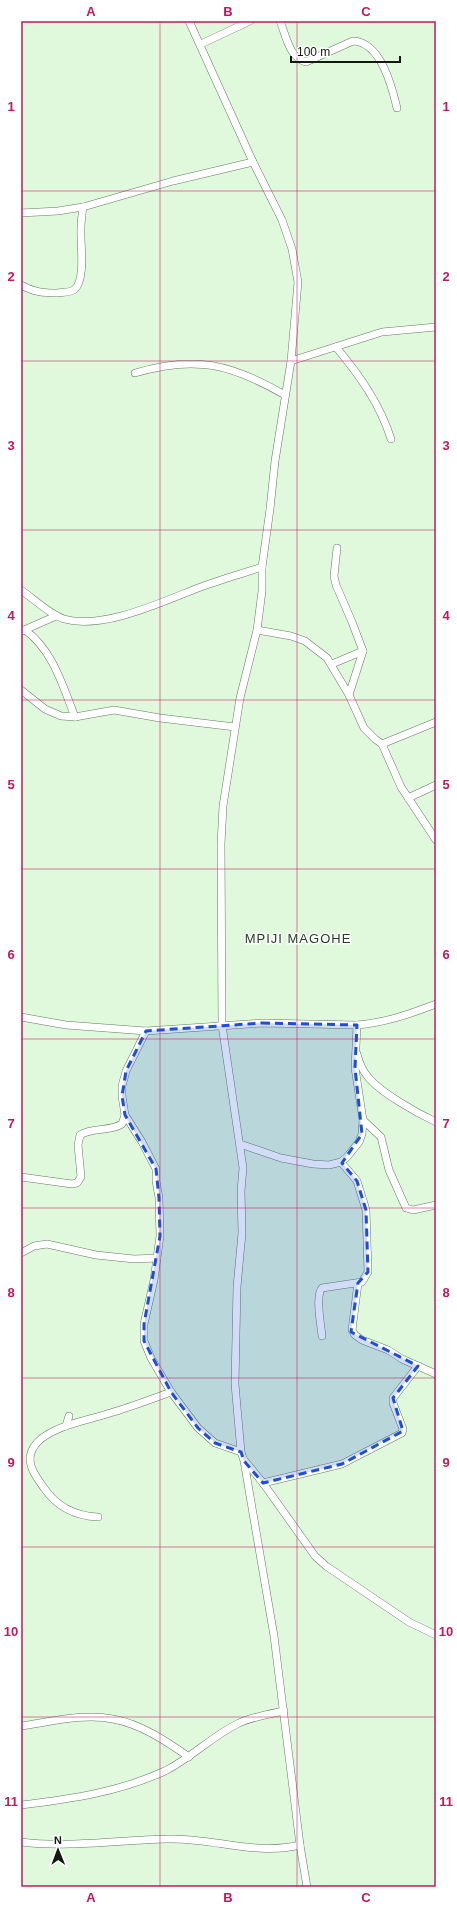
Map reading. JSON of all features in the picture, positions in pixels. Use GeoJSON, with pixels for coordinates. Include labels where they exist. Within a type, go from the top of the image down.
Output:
{"type":"FeatureCollection","features":[{"type":"Feature","properties":{"kind":"street"},"geometry":{"type":"LineString","coordinates":[[190,21],[253,162],[282,220],[296,266],[298,296],[291,361],[275,461],[262,567],[262,591],[257,630],[240,698],[223,806],[222,1025],[243,1168],[241,1190],[242,1233],[237,1287],[235,1384],[241,1452],[244,1461],[274,1636],[300,1845],[307,1887]]}},
{"type":"Feature","properties":{"kind":"street"},"geometry":{"type":"LineString","coordinates":[[201,44],[250,21]]}},
{"type":"Feature","properties":{"kind":"street"},"geometry":{"type":"LineString","coordinates":[[280,21],[291,50],[300,61],[306,62],[353,41],[357,41],[369,48],[382,64],[388,76],[397,108]]}},
{"type":"Feature","properties":{"kind":"street"},"geometry":{"type":"LineString","coordinates":[[21,213],[58,211],[84,206],[173,181],[253,162]]}},
{"type":"Feature","properties":{"kind":"street"},"geometry":{"type":"LineString","coordinates":[[21,285],[37,292],[47,293],[69,292],[75,290],[79,282],[81,268],[81,220],[84,206]]}},
{"type":"Feature","properties":{"kind":"street"},"geometry":{"type":"LineString","coordinates":[[291,361],[382,332],[436,327]]}},
{"type":"Feature","properties":{"kind":"street"},"geometry":{"type":"LineString","coordinates":[[336,347],[373,397],[392,439]]}},
{"type":"Feature","properties":{"kind":"street"},"geometry":{"type":"LineString","coordinates":[[135,373],[170,364],[186,363],[211,366],[230,369],[255,378],[285,395]]}},
{"type":"Feature","properties":{"kind":"street"},"geometry":{"type":"LineString","coordinates":[[337,548],[334,576],[336,585],[363,651],[349,695]]}},
{"type":"Feature","properties":{"kind":"street"},"geometry":{"type":"LineString","coordinates":[[21,590],[56,616],[77,621],[95,620],[120,616],[262,567]]}},
{"type":"Feature","properties":{"kind":"street"},"geometry":{"type":"LineString","coordinates":[[23,631],[56,616]]}},
{"type":"Feature","properties":{"kind":"street"},"geometry":{"type":"LineString","coordinates":[[257,630],[291,636],[305,641],[318,650],[332,664],[349,695],[364,728],[382,744],[408,798],[436,840]]}},
{"type":"Feature","properties":{"kind":"street"},"geometry":{"type":"LineString","coordinates":[[23,631],[35,637],[48,656],[75,717]]}},
{"type":"Feature","properties":{"kind":"street"},"geometry":{"type":"LineString","coordinates":[[332,664],[363,651]]}},
{"type":"Feature","properties":{"kind":"street"},"geometry":{"type":"LineString","coordinates":[[21,690],[45,708],[62,716],[75,717],[114,710],[160,718],[235,727]]}},
{"type":"Feature","properties":{"kind":"street"},"geometry":{"type":"LineString","coordinates":[[382,744],[436,722]]}},
{"type":"Feature","properties":{"kind":"street"},"geometry":{"type":"LineString","coordinates":[[408,798],[436,785]]}},
{"type":"Feature","properties":{"kind":"street"},"geometry":{"type":"LineString","coordinates":[[21,1017],[66,1025],[146,1031],[188,1029],[222,1025],[282,1023],[357,1025],[370,1024],[407,1015],[436,1004]]}},
{"type":"Feature","properties":{"kind":"street"},"geometry":{"type":"LineString","coordinates":[[240,1144],[281,1158],[301,1162],[328,1165],[341,1162],[347,1157],[359,1142],[362,1134],[363,1120],[355,1068],[357,1025]]}},
{"type":"Feature","properties":{"kind":"street"},"geometry":{"type":"LineString","coordinates":[[21,1177],[72,1184],[77,1183],[81,1177],[78,1145],[80,1135],[84,1132],[119,1126],[122,1124],[125,1115],[122,1086],[126,1071],[146,1031]]}},
{"type":"Feature","properties":{"kind":"street"},"geometry":{"type":"LineString","coordinates":[[355,1048],[363,1070],[377,1086],[422,1116],[436,1122]]}},
{"type":"Feature","properties":{"kind":"street"},"geometry":{"type":"LineString","coordinates":[[125,1115],[142,1142],[156,1169],[161,1215],[158,1258],[145,1315],[143,1334],[144,1341],[151,1358],[171,1392],[198,1428],[216,1443],[241,1452]]}},
{"type":"Feature","properties":{"kind":"street"},"geometry":{"type":"LineString","coordinates":[[363,1120],[381,1137],[389,1170],[406,1208],[414,1210],[436,1205]]}},
{"type":"Feature","properties":{"kind":"street"},"geometry":{"type":"LineString","coordinates":[[322,1336],[319,1303],[320,1290],[325,1287],[358,1284],[366,1278],[368,1272],[366,1210],[357,1181],[341,1162]]}},
{"type":"Feature","properties":{"kind":"street"},"geometry":{"type":"LineString","coordinates":[[21,1253],[34,1246],[47,1244],[101,1255],[134,1259],[158,1258]]}},
{"type":"Feature","properties":{"kind":"street"},"geometry":{"type":"LineString","coordinates":[[358,1284],[352,1330],[355,1335],[362,1340],[388,1350],[436,1374]]}},
{"type":"Feature","properties":{"kind":"street"},"geometry":{"type":"LineString","coordinates":[[263,1484],[342,1464],[402,1433],[403,1429],[393,1403],[393,1398],[418,1366]]}},
{"type":"Feature","properties":{"kind":"street"},"geometry":{"type":"LineString","coordinates":[[98,1516],[83,1516],[54,1502],[36,1476],[30,1462],[31,1454],[39,1440],[66,1426],[110,1414],[171,1392]]}},
{"type":"Feature","properties":{"kind":"street"},"geometry":{"type":"LineString","coordinates":[[66,1426],[69,1416]]}},
{"type":"Feature","properties":{"kind":"street"},"geometry":{"type":"LineString","coordinates":[[244,1461],[263,1484],[315,1556],[326,1566],[409,1622],[436,1635]]}},
{"type":"Feature","properties":{"kind":"street"},"geometry":{"type":"LineString","coordinates":[[21,1805],[90,1796],[125,1787],[166,1770],[189,1757],[209,1741],[238,1723],[266,1714],[284,1711]]}},
{"type":"Feature","properties":{"kind":"street"},"geometry":{"type":"LineString","coordinates":[[21,1726],[84,1718],[112,1719],[150,1732],[189,1757]]}},
{"type":"Feature","properties":{"kind":"street"},"geometry":{"type":"LineString","coordinates":[[21,1842],[83,1844],[166,1839],[194,1839],[249,1848],[272,1850],[300,1845]]}},
{"type":"Feature","properties":{"kind":"highlighted area"},"geometry":{"type":"Polygon","coordinates":[[[262,1023],[357,1025],[355,1068],[362,1134],[342,1163],[357,1181],[366,1210],[368,1272],[358,1283],[351,1332],[418,1366],[393,1398],[403,1431],[342,1464],[263,1483],[244,1461],[241,1452],[215,1443],[198,1428],[171,1392],[144,1341],[144,1324],[160,1236],[159,1198],[156,1169],[125,1115],[122,1096],[126,1071],[146,1031],[262,1023]]]}},
{"type":"Feature","properties":{"kind":"district","name":"MPIJI MAGOHE"},"geometry":{"type":"Point","coordinates":[298,938]}}]}
